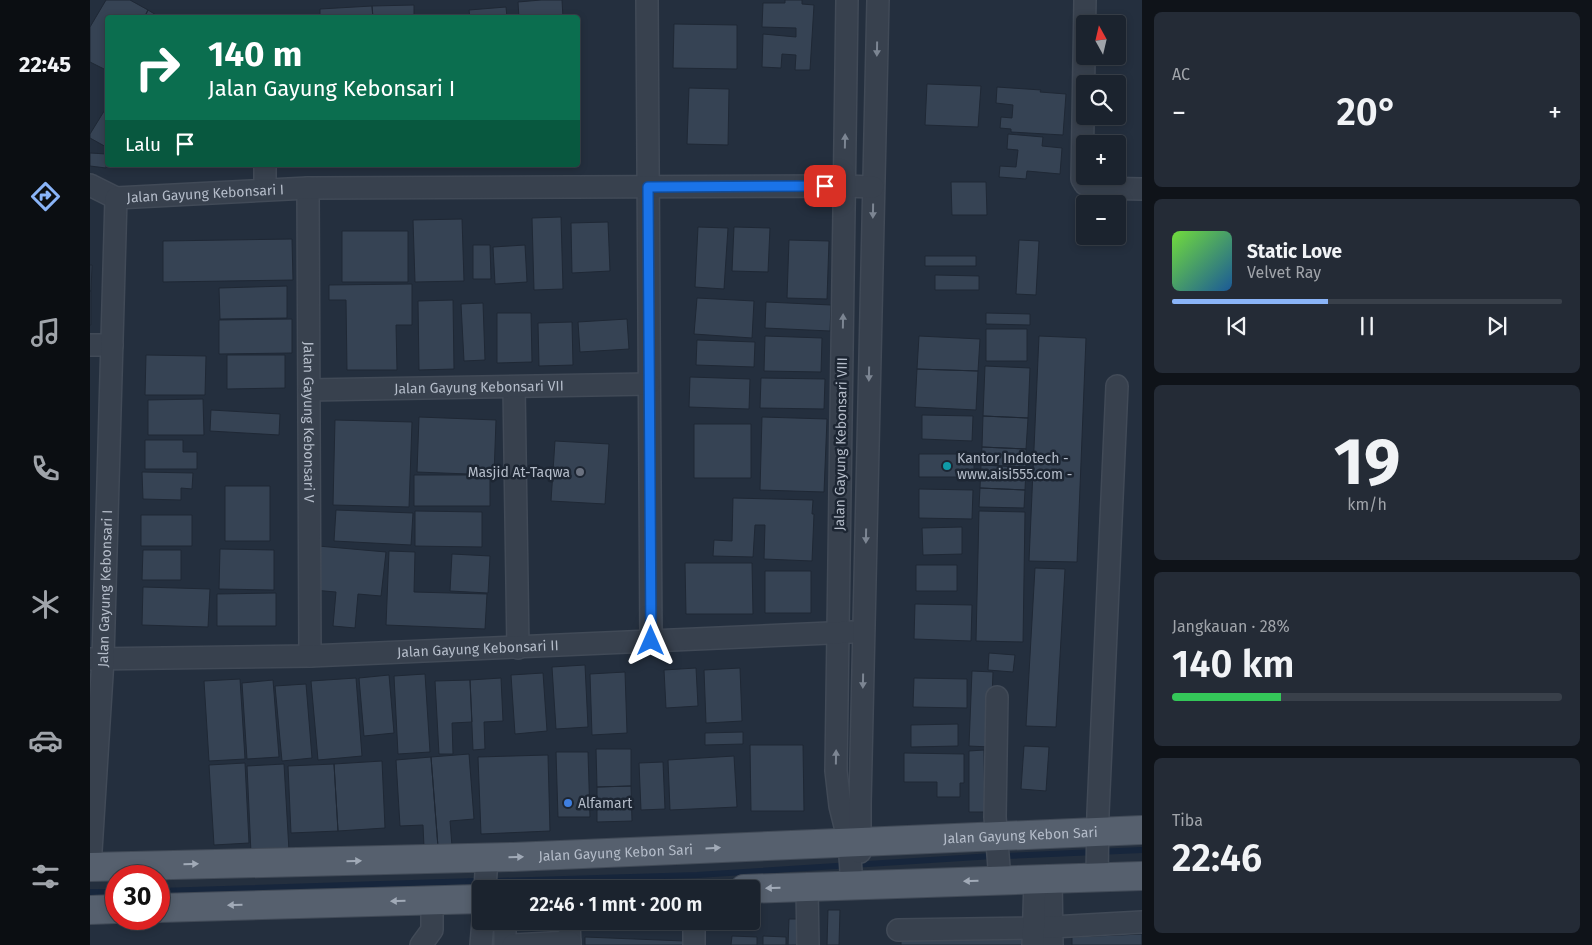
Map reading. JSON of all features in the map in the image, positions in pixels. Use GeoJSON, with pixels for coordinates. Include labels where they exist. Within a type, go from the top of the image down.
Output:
{"type":"FeatureCollection","features":[{"type":"Feature","properties":{"kind":"main road","name":"Jalan Gayung Kebon Sari"},"geometry":{"type":"LineString","coordinates":[[90,867],[855,847],[1097,835],[1142,830]]}},
{"type":"Feature","properties":{"kind":"main road"},"geometry":{"type":"LineString","coordinates":[[760,888],[807,887],[857,880],[999,875],[1043,910],[1097,873],[1142,876]]}},
{"type":"Feature","properties":{"kind":"main road"},"geometry":{"type":"LineString","coordinates":[[170,908],[432,909],[472,901]]}},
{"type":"Feature","properties":{"kind":"main road"},"geometry":{"type":"LineString","coordinates":[[90,910],[105,909]]}},
{"type":"Feature","properties":{"kind":"street"},"geometry":{"type":"LineString","coordinates":[[647,0],[651,641]]}},
{"type":"Feature","properties":{"kind":"street","name":"Jalan Gayung Kebonsari VIII"},"geometry":{"type":"LineString","coordinates":[[847,0],[836,771],[840,806],[855,847]]}},
{"type":"Feature","properties":{"kind":"street","name":"Jalan Gayung Kebonsari VIII"},"geometry":{"type":"LineString","coordinates":[[857,880],[855,847],[864,632],[878,0]]}},
{"type":"Feature","properties":{"kind":"street"},"geometry":{"type":"LineString","coordinates":[[1085,0],[1082,179],[1085,184],[1092,188],[1142,189]]}},
{"type":"Feature","properties":{"kind":"street"},"geometry":{"type":"LineString","coordinates":[[264,167],[265,189]]}},
{"type":"Feature","properties":{"kind":"street"},"geometry":{"type":"LineString","coordinates":[[90,185],[116,198]]}},
{"type":"Feature","properties":{"kind":"street","name":"Jalan Gayung Kebonsari I"},"geometry":{"type":"LineString","coordinates":[[90,867],[97,659],[112,345],[116,198],[308,188],[844,186],[874,188]]}},
{"type":"Feature","properties":{"kind":"street","name":"Jalan Gayung Kebonsari V"},"geometry":{"type":"LineString","coordinates":[[308,188],[310,656]]}},
{"type":"Feature","properties":{"kind":"street"},"geometry":{"type":"LineString","coordinates":[[90,345],[112,345]]}},
{"type":"Feature","properties":{"kind":"street","name":"Jalan Gayung Kebonsari VII"},"geometry":{"type":"LineString","coordinates":[[309,390],[649,384]]}},
{"type":"Feature","properties":{"kind":"street"},"geometry":{"type":"LineString","coordinates":[[514,386],[518,648]]}},
{"type":"Feature","properties":{"kind":"street"},"geometry":{"type":"LineString","coordinates":[[1097,873],[1097,835],[1117,386]]}},
{"type":"Feature","properties":{"kind":"street","name":"Jalan Gayung Kebonsari II"},"geometry":{"type":"LineString","coordinates":[[97,659],[310,656],[864,632]]}},
{"type":"Feature","properties":{"kind":"street"},"geometry":{"type":"LineString","coordinates":[[997,697],[997,840],[999,875]]}},
{"type":"Feature","properties":{"kind":"street"},"geometry":{"type":"LineString","coordinates":[[486,880],[487,857]]}},
{"type":"Feature","properties":{"kind":"street"},"geometry":{"type":"LineString","coordinates":[[807,887],[808,945]]}},
{"type":"Feature","properties":{"kind":"street"},"geometry":{"type":"LineString","coordinates":[[421,945],[432,930],[432,909]]}},
{"type":"Feature","properties":{"kind":"street"},"geometry":{"type":"LineString","coordinates":[[898,930],[1043,910],[1142,922]]}},
{"type":"Feature","properties":{"kind":"street"},"geometry":{"type":"LineString","coordinates":[[505,930],[506,945]]}},
{"type":"Feature","properties":{"kind":"street"},"geometry":{"type":"LineString","coordinates":[[694,930],[694,945]]}},
{"type":"Feature","properties":{"kind":"street"},"geometry":{"type":"LineString","coordinates":[[513,945],[570,936]]}},
{"type":"Feature","properties":{"kind":"building"},"geometry":{"type":"Polygon","coordinates":[[[106,0],[130,0],[148,10],[146,15],[105,15],[105,70],[90,62],[90,27],[106,0]]]}},
{"type":"Feature","properties":{"kind":"building"},"geometry":{"type":"Polygon","coordinates":[[[562,0],[563,15],[519,15],[518,2],[562,0]]]}},
{"type":"Feature","properties":{"kind":"building"},"geometry":{"type":"Polygon","coordinates":[[[785,0],[802,0],[802,4],[814,5],[810,70],[795,70],[796,55],[782,54],[781,68],[762,67],[763,34],[796,37],[796,28],[762,27],[763,3],[785,3],[785,0]]]}},
{"type":"Feature","properties":{"kind":"building"},"geometry":{"type":"Polygon","coordinates":[[[414,5],[414,15],[373,15],[372,6],[414,5]]]}},
{"type":"Feature","properties":{"kind":"building"},"geometry":{"type":"Polygon","coordinates":[[[372,6],[373,15],[320,15],[320,9],[372,6]]]}},
{"type":"Feature","properties":{"kind":"building"},"geometry":{"type":"Polygon","coordinates":[[[506,7],[507,15],[470,15],[469,10],[506,7]]]}},
{"type":"Feature","properties":{"kind":"building"},"geometry":{"type":"Polygon","coordinates":[[[148,10],[156,15],[146,15],[148,10]]]}},
{"type":"Feature","properties":{"kind":"building"},"geometry":{"type":"Polygon","coordinates":[[[674,24],[737,25],[737,69],[673,68],[674,24]]]}},
{"type":"Feature","properties":{"kind":"building"},"geometry":{"type":"Polygon","coordinates":[[[927,84],[981,86],[978,127],[925,125],[927,84]]]}},
{"type":"Feature","properties":{"kind":"building"},"geometry":{"type":"Polygon","coordinates":[[[997,87],[1066,94],[1063,135],[1011,132],[1011,129],[1000,128],[1001,117],[1012,118],[1013,105],[996,103],[997,87]]]}},
{"type":"Feature","properties":{"kind":"building"},"geometry":{"type":"Polygon","coordinates":[[[689,88],[729,89],[728,145],[687,144],[689,88]]]}},
{"type":"Feature","properties":{"kind":"building"},"geometry":{"type":"Polygon","coordinates":[[[105,110],[105,146],[90,138],[90,134],[105,110]]]}},
{"type":"Feature","properties":{"kind":"building"},"geometry":{"type":"Polygon","coordinates":[[[1008,134],[1043,137],[1042,146],[1062,148],[1060,174],[1027,171],[1026,179],[999,177],[1000,166],[1016,167],[1018,150],[1007,149],[1008,134]]]}},
{"type":"Feature","properties":{"kind":"building"},"geometry":{"type":"Polygon","coordinates":[[[90,153],[105,154],[106,168],[90,166],[90,153]]]}},
{"type":"Feature","properties":{"kind":"building"},"geometry":{"type":"Polygon","coordinates":[[[951,182],[986,182],[987,215],[952,215],[951,182]]]}},
{"type":"Feature","properties":{"kind":"building"},"geometry":{"type":"Polygon","coordinates":[[[561,217],[563,289],[534,290],[532,218],[561,217]]]}},
{"type":"Feature","properties":{"kind":"building"},"geometry":{"type":"Polygon","coordinates":[[[462,219],[464,281],[415,282],[413,220],[462,219]]]}},
{"type":"Feature","properties":{"kind":"building"},"geometry":{"type":"Polygon","coordinates":[[[608,222],[610,271],[572,273],[571,223],[608,222]]]}},
{"type":"Feature","properties":{"kind":"building"},"geometry":{"type":"Polygon","coordinates":[[[698,227],[728,228],[724,289],[695,287],[698,227]]]}},
{"type":"Feature","properties":{"kind":"building"},"geometry":{"type":"Polygon","coordinates":[[[734,227],[770,228],[768,272],[732,271],[734,227]]]}},
{"type":"Feature","properties":{"kind":"building"},"geometry":{"type":"Polygon","coordinates":[[[342,231],[408,231],[408,282],[342,282],[342,231]]]}},
{"type":"Feature","properties":{"kind":"building"},"geometry":{"type":"Polygon","coordinates":[[[292,239],[293,280],[163,282],[163,241],[292,239]]]}},
{"type":"Feature","properties":{"kind":"building"},"geometry":{"type":"Polygon","coordinates":[[[789,240],[829,241],[827,299],[787,298],[789,240]]]}},
{"type":"Feature","properties":{"kind":"building"},"geometry":{"type":"Polygon","coordinates":[[[1019,240],[1039,241],[1036,295],[1016,294],[1019,240]]]}},
{"type":"Feature","properties":{"kind":"building"},"geometry":{"type":"Polygon","coordinates":[[[473,245],[490,245],[491,279],[473,279],[473,245]]]}},
{"type":"Feature","properties":{"kind":"building"},"geometry":{"type":"Polygon","coordinates":[[[525,245],[527,282],[495,284],[493,247],[525,245]]]}},
{"type":"Feature","properties":{"kind":"building"},"geometry":{"type":"Polygon","coordinates":[[[925,256],[976,256],[976,266],[925,266],[925,256]]]}},
{"type":"Feature","properties":{"kind":"building"},"geometry":{"type":"Polygon","coordinates":[[[90,265],[92,265],[91,291],[90,291],[90,265]]]}},
{"type":"Feature","properties":{"kind":"building"},"geometry":{"type":"Polygon","coordinates":[[[935,275],[979,276],[979,290],[935,290],[935,275]]]}},
{"type":"Feature","properties":{"kind":"building"},"geometry":{"type":"Polygon","coordinates":[[[412,284],[412,325],[396,325],[397,370],[347,370],[346,300],[329,300],[329,285],[412,284]]]}},
{"type":"Feature","properties":{"kind":"building"},"geometry":{"type":"Polygon","coordinates":[[[287,286],[287,318],[220,319],[219,288],[287,286]]]}},
{"type":"Feature","properties":{"kind":"building"},"geometry":{"type":"Polygon","coordinates":[[[91,291],[91,325],[90,325],[91,291]]]}},
{"type":"Feature","properties":{"kind":"building"},"geometry":{"type":"Polygon","coordinates":[[[697,298],[754,301],[752,338],[694,334],[697,298]]]}},
{"type":"Feature","properties":{"kind":"building"},"geometry":{"type":"Polygon","coordinates":[[[453,300],[454,369],[419,370],[418,301],[453,300]]]}},
{"type":"Feature","properties":{"kind":"building"},"geometry":{"type":"Polygon","coordinates":[[[766,302],[831,305],[830,331],[765,328],[766,302]]]}},
{"type":"Feature","properties":{"kind":"building"},"geometry":{"type":"Polygon","coordinates":[[[483,303],[485,360],[464,361],[461,304],[483,303]]]}},
{"type":"Feature","properties":{"kind":"building"},"geometry":{"type":"Polygon","coordinates":[[[497,313],[531,313],[532,362],[497,363],[497,313]]]}},
{"type":"Feature","properties":{"kind":"building"},"geometry":{"type":"Polygon","coordinates":[[[986,313],[1030,314],[1030,325],[986,324],[986,313]]]}},
{"type":"Feature","properties":{"kind":"building"},"geometry":{"type":"Polygon","coordinates":[[[292,319],[292,353],[219,354],[219,320],[292,319]]]}},
{"type":"Feature","properties":{"kind":"building"},"geometry":{"type":"Polygon","coordinates":[[[627,319],[629,349],[580,352],[578,322],[627,319]]]}},
{"type":"Feature","properties":{"kind":"building"},"geometry":{"type":"Polygon","coordinates":[[[572,322],[573,365],[539,366],[538,323],[572,322]]]}},
{"type":"Feature","properties":{"kind":"building"},"geometry":{"type":"Polygon","coordinates":[[[986,329],[1027,329],[1027,361],[986,361],[986,329]]]}},
{"type":"Feature","properties":{"kind":"building"},"geometry":{"type":"Polygon","coordinates":[[[765,336],[822,338],[821,372],[764,371],[765,336]]]}},
{"type":"Feature","properties":{"kind":"building"},"geometry":{"type":"Polygon","coordinates":[[[919,336],[980,339],[978,371],[917,369],[919,336]]]}},
{"type":"Feature","properties":{"kind":"building"},"geometry":{"type":"Polygon","coordinates":[[[1039,336],[1086,338],[1077,562],[1029,561],[1039,336]]]}},
{"type":"Feature","properties":{"kind":"building"},"geometry":{"type":"Polygon","coordinates":[[[697,340],[755,342],[754,367],[696,365],[697,340]]]}},
{"type":"Feature","properties":{"kind":"building"},"geometry":{"type":"Polygon","coordinates":[[[146,355],[206,356],[205,395],[145,395],[146,355]]]}},
{"type":"Feature","properties":{"kind":"building"},"geometry":{"type":"Polygon","coordinates":[[[227,355],[285,355],[285,388],[227,389],[227,355]]]}},
{"type":"Feature","properties":{"kind":"building"},"geometry":{"type":"Polygon","coordinates":[[[985,366],[1030,368],[1028,418],[983,416],[985,366]]]}},
{"type":"Feature","properties":{"kind":"building"},"geometry":{"type":"Polygon","coordinates":[[[917,369],[978,371],[976,410],[915,407],[917,369]]]}},
{"type":"Feature","properties":{"kind":"building"},"geometry":{"type":"Polygon","coordinates":[[[690,377],[750,379],[749,409],[689,407],[690,377]]]}},
{"type":"Feature","properties":{"kind":"building"},"geometry":{"type":"Polygon","coordinates":[[[761,378],[825,379],[824,409],[760,408],[761,378]]]}},
{"type":"Feature","properties":{"kind":"building"},"geometry":{"type":"Polygon","coordinates":[[[203,399],[204,435],[148,435],[148,400],[203,399]]]}},
{"type":"Feature","properties":{"kind":"building"},"geometry":{"type":"Polygon","coordinates":[[[211,410],[280,414],[279,435],[210,431],[211,410]]]}},
{"type":"Feature","properties":{"kind":"building"},"geometry":{"type":"Polygon","coordinates":[[[922,415],[973,416],[972,441],[922,439],[922,415]]]}},
{"type":"Feature","properties":{"kind":"building"},"geometry":{"type":"Polygon","coordinates":[[[983,416],[1028,418],[1026,449],[982,447],[983,416]]]}},
{"type":"Feature","properties":{"kind":"building"},"geometry":{"type":"Polygon","coordinates":[[[419,417],[496,420],[494,475],[417,472],[419,417]]]}},
{"type":"Feature","properties":{"kind":"building"},"geometry":{"type":"Polygon","coordinates":[[[762,417],[827,419],[824,492],[760,490],[762,417]]]}},
{"type":"Feature","properties":{"kind":"building"},"geometry":{"type":"Polygon","coordinates":[[[335,420],[412,422],[409,507],[333,505],[335,420]]]}},
{"type":"Feature","properties":{"kind":"building"},"geometry":{"type":"Polygon","coordinates":[[[694,424],[751,424],[751,478],[694,478],[694,424]]]}},
{"type":"Feature","properties":{"kind":"building"},"geometry":{"type":"Polygon","coordinates":[[[145,440],[183,440],[183,452],[197,452],[197,469],[145,469],[145,440]]]}},
{"type":"Feature","properties":{"kind":"building","name":"Masjid At-Taqwa"},"geometry":{"type":"Polygon","coordinates":[[[555,441],[609,444],[605,504],[551,501],[555,441]]]}},
{"type":"Feature","properties":{"kind":"building"},"geometry":{"type":"Polygon","coordinates":[[[982,447],[1026,449],[1026,467],[981,465],[982,447]]]}},
{"type":"Feature","properties":{"kind":"building","name":"Kantor Indotech - www.aisi555.com -"},"geometry":{"type":"Polygon","coordinates":[[[919,454],[974,454],[974,477],[919,477],[919,454]]]}},
{"type":"Feature","properties":{"kind":"building"},"geometry":{"type":"Polygon","coordinates":[[[981,465],[1026,467],[1025,490],[980,488],[981,465]]]}},
{"type":"Feature","properties":{"kind":"building"},"geometry":{"type":"Polygon","coordinates":[[[142,472],[193,473],[192,489],[181,488],[181,500],[143,499],[142,472]]]}},
{"type":"Feature","properties":{"kind":"building"},"geometry":{"type":"Polygon","coordinates":[[[414,475],[490,475],[490,506],[414,506],[414,475]]]}},
{"type":"Feature","properties":{"kind":"building"},"geometry":{"type":"Polygon","coordinates":[[[225,486],[270,486],[270,541],[225,541],[225,486]]]}},
{"type":"Feature","properties":{"kind":"building"},"geometry":{"type":"Polygon","coordinates":[[[980,488],[1025,490],[1024,508],[979,507],[980,488]]]}},
{"type":"Feature","properties":{"kind":"building"},"geometry":{"type":"Polygon","coordinates":[[[919,489],[973,490],[972,519],[919,518],[919,489]]]}},
{"type":"Feature","properties":{"kind":"building"},"geometry":{"type":"Polygon","coordinates":[[[733,498],[813,500],[812,561],[764,559],[765,525],[755,525],[753,557],[713,556],[714,540],[732,541],[733,498]]]}},
{"type":"Feature","properties":{"kind":"building"},"geometry":{"type":"Polygon","coordinates":[[[336,510],[413,513],[411,545],[334,541],[336,510]]]}},
{"type":"Feature","properties":{"kind":"building"},"geometry":{"type":"Polygon","coordinates":[[[415,511],[482,512],[482,547],[415,546],[415,511]]]}},
{"type":"Feature","properties":{"kind":"building"},"geometry":{"type":"Polygon","coordinates":[[[979,511],[1025,512],[1023,642],[976,641],[979,511]]]}},
{"type":"Feature","properties":{"kind":"building"},"geometry":{"type":"Polygon","coordinates":[[[141,515],[192,515],[192,546],[141,546],[141,515]]]}},
{"type":"Feature","properties":{"kind":"building"},"geometry":{"type":"Polygon","coordinates":[[[962,527],[962,554],[923,555],[922,528],[962,527]]]}},
{"type":"Feature","properties":{"kind":"building"},"geometry":{"type":"Polygon","coordinates":[[[318,546],[386,552],[381,596],[358,594],[355,628],[333,626],[336,592],[313,590],[318,546]]]}},
{"type":"Feature","properties":{"kind":"building"},"geometry":{"type":"Polygon","coordinates":[[[220,549],[274,550],[274,590],[219,589],[220,549]]]}},
{"type":"Feature","properties":{"kind":"building"},"geometry":{"type":"Polygon","coordinates":[[[143,550],[181,550],[181,580],[142,580],[143,550]]]}},
{"type":"Feature","properties":{"kind":"building"},"geometry":{"type":"Polygon","coordinates":[[[389,551],[415,552],[414,592],[487,594],[485,629],[386,625],[389,551]]]}},
{"type":"Feature","properties":{"kind":"building"},"geometry":{"type":"Polygon","coordinates":[[[452,554],[490,556],[488,593],[450,591],[452,554]]]}},
{"type":"Feature","properties":{"kind":"building"},"geometry":{"type":"Polygon","coordinates":[[[685,563],[752,563],[753,614],[686,614],[685,563]]]}},
{"type":"Feature","properties":{"kind":"building"},"geometry":{"type":"Polygon","coordinates":[[[916,565],[957,565],[957,591],[916,591],[916,565]]]}},
{"type":"Feature","properties":{"kind":"building"},"geometry":{"type":"Polygon","coordinates":[[[1035,568],[1065,569],[1056,727],[1026,726],[1035,568]]]}},
{"type":"Feature","properties":{"kind":"building"},"geometry":{"type":"Polygon","coordinates":[[[765,571],[811,571],[811,613],[765,613],[765,571]]]}},
{"type":"Feature","properties":{"kind":"building"},"geometry":{"type":"Polygon","coordinates":[[[143,587],[210,589],[208,627],[142,625],[143,587]]]}},
{"type":"Feature","properties":{"kind":"building"},"geometry":{"type":"Polygon","coordinates":[[[276,593],[276,626],[217,626],[217,594],[276,593]]]}},
{"type":"Feature","properties":{"kind":"building"},"geometry":{"type":"Polygon","coordinates":[[[915,604],[972,605],[971,641],[914,639],[915,604]]]}},
{"type":"Feature","properties":{"kind":"building"},"geometry":{"type":"Polygon","coordinates":[[[989,653],[1015,655],[1013,672],[988,670],[989,653]]]}},
{"type":"Feature","properties":{"kind":"building"},"geometry":{"type":"Polygon","coordinates":[[[585,665],[588,727],[556,729],[552,667],[585,665]]]}},
{"type":"Feature","properties":{"kind":"building"},"geometry":{"type":"Polygon","coordinates":[[[696,668],[698,706],[666,708],[664,670],[696,668]]]}},
{"type":"Feature","properties":{"kind":"building"},"geometry":{"type":"Polygon","coordinates":[[[740,668],[742,721],[706,723],[704,670],[740,668]]]}},
{"type":"Feature","properties":{"kind":"building"},"geometry":{"type":"Polygon","coordinates":[[[972,671],[993,672],[990,747],[969,746],[972,671]]]}},
{"type":"Feature","properties":{"kind":"building"},"geometry":{"type":"Polygon","coordinates":[[[625,672],[627,733],[592,735],[590,674],[625,672]]]}},
{"type":"Feature","properties":{"kind":"building"},"geometry":{"type":"Polygon","coordinates":[[[543,673],[547,731],[515,734],[511,675],[543,673]]]}},
{"type":"Feature","properties":{"kind":"building"},"geometry":{"type":"Polygon","coordinates":[[[425,674],[430,752],[398,754],[394,676],[425,674]]]}},
{"type":"Feature","properties":{"kind":"building"},"geometry":{"type":"Polygon","coordinates":[[[389,675],[394,733],[364,736],[359,678],[389,675]]]}},
{"type":"Feature","properties":{"kind":"building"},"geometry":{"type":"Polygon","coordinates":[[[356,678],[362,756],[318,760],[311,681],[356,678]]]}},
{"type":"Feature","properties":{"kind":"building"},"geometry":{"type":"Polygon","coordinates":[[[501,678],[503,721],[484,722],[485,749],[473,750],[470,680],[501,678]]]}},
{"type":"Feature","properties":{"kind":"building"},"geometry":{"type":"Polygon","coordinates":[[[914,678],[967,679],[967,708],[913,707],[914,678]]]}},
{"type":"Feature","properties":{"kind":"building"},"geometry":{"type":"Polygon","coordinates":[[[240,679],[245,759],[209,761],[204,681],[240,679]]]}},
{"type":"Feature","properties":{"kind":"building"},"geometry":{"type":"Polygon","coordinates":[[[273,680],[279,757],[247,759],[242,683],[273,680]]]}},
{"type":"Feature","properties":{"kind":"building"},"geometry":{"type":"Polygon","coordinates":[[[470,680],[472,722],[452,723],[453,754],[439,754],[435,681],[470,680]]]}},
{"type":"Feature","properties":{"kind":"building"},"geometry":{"type":"Polygon","coordinates":[[[306,684],[312,758],[282,761],[275,686],[306,684]]]}},
{"type":"Feature","properties":{"kind":"building"},"geometry":{"type":"Polygon","coordinates":[[[958,724],[958,746],[911,747],[911,725],[958,724]]]}},
{"type":"Feature","properties":{"kind":"building"},"geometry":{"type":"Polygon","coordinates":[[[743,732],[743,744],[705,745],[705,733],[743,732]]]}},
{"type":"Feature","properties":{"kind":"building"},"geometry":{"type":"Polygon","coordinates":[[[750,745],[803,745],[804,811],[751,811],[750,745]]]}},
{"type":"Feature","properties":{"kind":"building"},"geometry":{"type":"Polygon","coordinates":[[[1024,746],[1049,747],[1046,791],[1021,789],[1024,746]]]}},
{"type":"Feature","properties":{"kind":"building"},"geometry":{"type":"Polygon","coordinates":[[[596,749],[631,749],[631,786],[597,787],[596,749]]]}},
{"type":"Feature","properties":{"kind":"building"},"geometry":{"type":"Polygon","coordinates":[[[984,750],[985,812],[969,812],[969,751],[984,750]]]}},
{"type":"Feature","properties":{"kind":"building"},"geometry":{"type":"Polygon","coordinates":[[[556,752],[588,752],[590,817],[558,817],[556,752]]]}},
{"type":"Feature","properties":{"kind":"building"},"geometry":{"type":"Polygon","coordinates":[[[904,753],[964,754],[964,783],[960,783],[960,797],[937,797],[937,782],[904,782],[904,753]]]}},
{"type":"Feature","properties":{"kind":"building"},"geometry":{"type":"Polygon","coordinates":[[[469,754],[474,819],[450,821],[452,846],[438,847],[431,757],[469,754]]]}},
{"type":"Feature","properties":{"kind":"building"},"geometry":{"type":"Polygon","coordinates":[[[548,755],[550,831],[481,834],[478,757],[548,755]]]}},
{"type":"Feature","properties":{"kind":"building"},"geometry":{"type":"Polygon","coordinates":[[[734,756],[737,807],[670,810],[668,760],[734,756]]]}},
{"type":"Feature","properties":{"kind":"building"},"geometry":{"type":"Polygon","coordinates":[[[431,757],[438,847],[424,847],[423,825],[400,826],[396,760],[431,757]]]}},
{"type":"Feature","properties":{"kind":"building"},"geometry":{"type":"Polygon","coordinates":[[[382,761],[385,828],[338,831],[334,764],[382,761]]]}},
{"type":"Feature","properties":{"kind":"building"},"geometry":{"type":"Polygon","coordinates":[[[663,762],[665,809],[641,810],[639,763],[663,762]]]}},
{"type":"Feature","properties":{"kind":"building"},"geometry":{"type":"Polygon","coordinates":[[[245,763],[249,843],[214,845],[209,765],[245,763]]]}},
{"type":"Feature","properties":{"kind":"building"},"geometry":{"type":"Polygon","coordinates":[[[284,764],[289,851],[251,853],[247,766],[284,764]]]}},
{"type":"Feature","properties":{"kind":"building"},"geometry":{"type":"Polygon","coordinates":[[[334,764],[338,831],[291,833],[288,766],[334,764]]]}},
{"type":"Feature","properties":{"kind":"building"},"geometry":{"type":"Polygon","coordinates":[[[631,786],[632,821],[597,822],[597,787],[631,786]]]}},
{"type":"Feature","properties":{"kind":"building"},"geometry":{"type":"Polygon","coordinates":[[[828,910],[840,910],[839,945],[827,945],[828,910]]]}},
{"type":"Feature","properties":{"kind":"building"},"geometry":{"type":"Polygon","coordinates":[[[789,919],[805,919],[805,945],[788,945],[789,919]]]}},
{"type":"Feature","properties":{"kind":"building"},"geometry":{"type":"Polygon","coordinates":[[[1142,934],[1142,945],[1072,945],[1072,937],[1142,934]]]}},
{"type":"Feature","properties":{"kind":"building"},"geometry":{"type":"Polygon","coordinates":[[[1022,935],[1023,945],[901,945],[901,941],[1022,935]]]}},
{"type":"Feature","properties":{"kind":"building"},"geometry":{"type":"Polygon","coordinates":[[[732,936],[757,937],[757,945],[731,945],[732,936]]]}},
{"type":"Feature","properties":{"kind":"building"},"geometry":{"type":"Polygon","coordinates":[[[763,936],[786,937],[786,945],[763,945],[763,936]]]}},
{"type":"Feature","properties":{"kind":"building"},"geometry":{"type":"Polygon","coordinates":[[[585,937],[684,941],[684,945],[585,945],[585,937]]]}},
{"type":"Feature","properties":{"kind":"waterway"},"geometry":{"type":"LineString","coordinates":[[1005,856],[1142,850]]}},
{"type":"Feature","properties":{"kind":"waterway"},"geometry":{"type":"LineString","coordinates":[[530,880],[697,875],[993,856]]}},
{"type":"Feature","properties":{"kind":"waterway"},"geometry":{"type":"LineString","coordinates":[[170,891],[472,881]]}},
{"type":"Feature","properties":{"kind":"waterway"},"geometry":{"type":"LineString","coordinates":[[90,892],[105,892]]}},
{"type":"Feature","properties":{"kind":"place","name":"Kantor Indotech - www.aisi555.com -"},"geometry":{"type":"Point","coordinates":[947,466]}},
{"type":"Feature","properties":{"kind":"place","name":"Masjid At-Taqwa"},"geometry":{"type":"Point","coordinates":[580,472]}},
{"type":"Feature","properties":{"kind":"place","name":"Alfamart"},"geometry":{"type":"Point","coordinates":[568,803]}},
{"type":"Feature","properties":{"kind":"route"},"geometry":{"type":"LineString","coordinates":[[651,641],[648,187],[825,186]]}}]}
